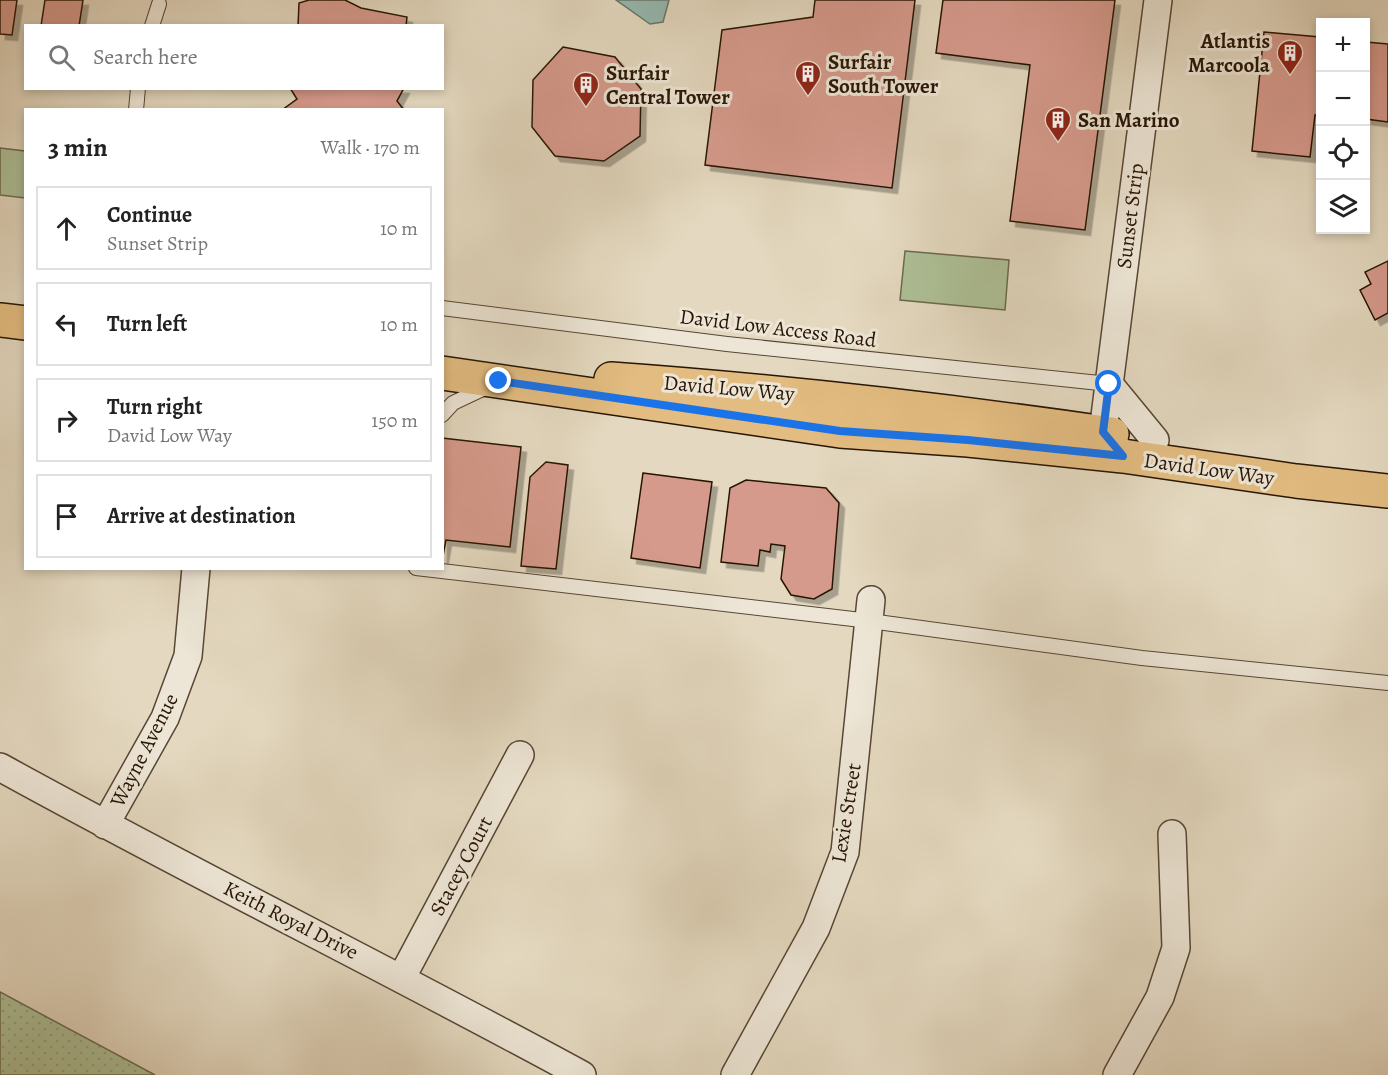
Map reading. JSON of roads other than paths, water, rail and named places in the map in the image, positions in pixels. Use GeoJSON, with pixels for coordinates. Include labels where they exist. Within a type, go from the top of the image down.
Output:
{"type":"FeatureCollection","features":[{"type":"Feature","properties":{"kind":"main road"},"geometry":{"type":"LineString","coordinates":[[0,320],[24,323]]}},
{"type":"Feature","properties":{"kind":"main road","name":"David Low Way"},"geometry":{"type":"LineString","coordinates":[[451,374],[840,431],[968,440],[1113,444],[1155,440],[1213,448],[1294,468],[1388,470]]}},
{"type":"Feature","properties":{"kind":"main road","name":"David Low Way"},"geometry":{"type":"LineString","coordinates":[[451,374],[587,377],[757,389],[961,412],[1296,481],[1388,491]]}},
{"type":"Feature","properties":{"kind":"street","name":"Sunset Strip"},"geometry":{"type":"LineString","coordinates":[[1113,444],[1109,384],[1158,0]]}},
{"type":"Feature","properties":{"kind":"street"},"geometry":{"type":"LineString","coordinates":[[1109,384],[1155,440]]}},
{"type":"Feature","properties":{"kind":"street","name":"Wayne Avenue"},"geometry":{"type":"LineString","coordinates":[[105,825],[165,718],[188,656],[196,570]]}},
{"type":"Feature","properties":{"kind":"street","name":"Lexie Street"},"geometry":{"type":"LineString","coordinates":[[735,1075],[816,928],[845,852],[870,610]]}},
{"type":"Feature","properties":{"kind":"street","name":"Stacey Court"},"geometry":{"type":"LineString","coordinates":[[402,977],[520,755]]}},
{"type":"Feature","properties":{"kind":"street","name":"Keith Royal Drive"},"geometry":{"type":"LineString","coordinates":[[0,766],[105,825],[402,977],[582,1075]]}},
{"type":"Feature","properties":{"kind":"street"},"geometry":{"type":"LineString","coordinates":[[1117,1075],[1161,997],[1176,948],[1172,834]]}},
{"type":"Feature","properties":{"kind":"lane"},"geometry":{"type":"LineString","coordinates":[[153,24],[159,4]]}},
{"type":"Feature","properties":{"kind":"lane"},"geometry":{"type":"LineString","coordinates":[[136,108],[138,90]]}},
{"type":"Feature","properties":{"kind":"lane","name":"David Low Access Road"},"geometry":{"type":"LineString","coordinates":[[444,308],[727,344],[1109,384]]}},
{"type":"Feature","properties":{"kind":"lane"},"geometry":{"type":"LineString","coordinates":[[444,414],[453,403],[499,381]]}},
{"type":"Feature","properties":{"kind":"lane"},"geometry":{"type":"LineString","coordinates":[[438,570],[870,610],[1142,658],[1388,683]]}},
{"type":"Feature","properties":{"kind":"water"},"geometry":{"type":"Polygon","coordinates":[[[616,0],[669,0],[663,22],[650,24],[616,0]]]}},
{"type":"Feature","properties":{"kind":"place","name":"Atlantis Marcoola"},"geometry":{"type":"Point","coordinates":[1290,76]}},
{"type":"Feature","properties":{"kind":"place","name":"Surfair South Tower"},"geometry":{"type":"Point","coordinates":[808,97]}},
{"type":"Feature","properties":{"kind":"place","name":"Surfair Central Tower"},"geometry":{"type":"Point","coordinates":[586,108]}},
{"type":"Feature","properties":{"kind":"place","name":"San Marino"},"geometry":{"type":"Point","coordinates":[1058,143]}}]}
